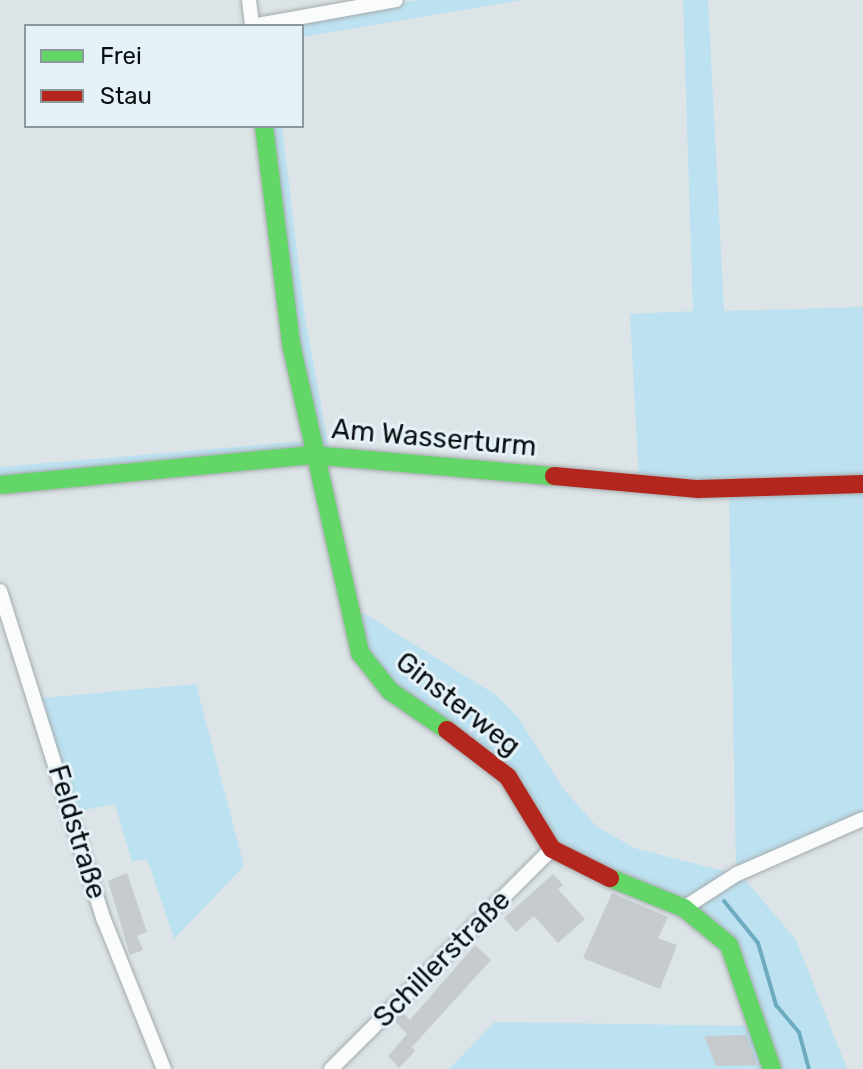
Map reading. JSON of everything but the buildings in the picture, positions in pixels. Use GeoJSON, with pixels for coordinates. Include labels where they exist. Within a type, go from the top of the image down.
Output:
{"type":"FeatureCollection","features":[{"type":"Feature","properties":{"kind":"street"},"geometry":{"type":"LineString","coordinates":[[249,0],[252,24]]}},
{"type":"Feature","properties":{"kind":"street"},"geometry":{"type":"LineString","coordinates":[[263,24],[396,0]]}},
{"type":"Feature","properties":{"kind":"street","name":"Ginsterweg"},"geometry":{"type":"LineString","coordinates":[[264,128],[291,344],[312,455],[360,653],[372,674],[489,758],[508,777],[552,849]]}},
{"type":"Feature","properties":{"kind":"street","name":"Am Wasserturm"},"geometry":{"type":"LineString","coordinates":[[0,485],[312,455],[698,489],[863,484]]}},
{"type":"Feature","properties":{"kind":"street","name":"Feldstraße"},"geometry":{"type":"LineString","coordinates":[[0,591],[99,906],[164,1069]]}},
{"type":"Feature","properties":{"kind":"street"},"geometry":{"type":"LineString","coordinates":[[684,908],[737,874],[863,819]]}},
{"type":"Feature","properties":{"kind":"street"},"geometry":{"type":"LineString","coordinates":[[552,849],[657,901],[684,908],[729,945],[772,1069]]}},
{"type":"Feature","properties":{"kind":"street","name":"Schillerstraße"},"geometry":{"type":"LineString","coordinates":[[331,1069],[552,849]]}},
{"type":"Feature","properties":{"kind":"shaded area"},"geometry":{"type":"Polygon","coordinates":[[[417,0],[522,0],[304,37],[304,24],[284,24],[417,0]]]}},
{"type":"Feature","properties":{"kind":"shaded area"},"geometry":{"type":"Polygon","coordinates":[[[683,0],[708,0],[724,311],[863,307],[863,480],[639,481],[630,314],[693,311],[683,0]]]}},
{"type":"Feature","properties":{"kind":"shaded area"},"geometry":{"type":"Polygon","coordinates":[[[267,128],[282,128],[305,318],[330,454],[316,449],[267,128]]]}},
{"type":"Feature","properties":{"kind":"shaded area"},"geometry":{"type":"Polygon","coordinates":[[[305,441],[303,447],[0,480],[0,467],[305,441]]]}},
{"type":"Feature","properties":{"kind":"shaded area"},"geometry":{"type":"Polygon","coordinates":[[[863,488],[863,815],[736,870],[729,490],[863,488]]]}},
{"type":"Feature","properties":{"kind":"shaded area"},"geometry":{"type":"Polygon","coordinates":[[[352,606],[496,695],[518,717],[562,787],[596,826],[634,848],[732,873],[682,906],[554,846],[526,800],[381,679],[352,606]]]}},
{"type":"Feature","properties":{"kind":"shaded area"},"geometry":{"type":"Polygon","coordinates":[[[196,684],[244,866],[174,939],[147,859],[132,862],[115,804],[75,812],[42,698],[196,684]]]}},
{"type":"Feature","properties":{"kind":"shaded area"},"geometry":{"type":"Polygon","coordinates":[[[741,875],[796,940],[847,1069],[775,1069],[730,944],[689,909],[741,875]]]}},
{"type":"Feature","properties":{"kind":"shaded area"},"geometry":{"type":"Polygon","coordinates":[[[495,1022],[753,1026],[770,1069],[449,1069],[495,1022]]]}},
{"type":"Feature","properties":{"kind":"waterway"},"geometry":{"type":"LineString","coordinates":[[724,901],[758,943],[776,1005],[799,1032],[809,1069]]}},
{"type":"Feature","properties":{"kind":"traffic: fast"},"geometry":{"type":"LineString","coordinates":[[264,128],[291,344],[360,653],[390,691],[447,730]]}},
{"type":"Feature","properties":{"kind":"traffic: fast"},"geometry":{"type":"LineString","coordinates":[[0,485],[312,455],[554,476]]}},
{"type":"Feature","properties":{"kind":"traffic: fast"},"geometry":{"type":"LineString","coordinates":[[610,878],[684,908],[729,945],[772,1069]]}},
{"type":"Feature","properties":{"kind":"traffic: jam"},"geometry":{"type":"LineString","coordinates":[[554,476],[698,489],[863,484]]}},
{"type":"Feature","properties":{"kind":"traffic: jam"},"geometry":{"type":"LineString","coordinates":[[447,730],[508,777],[552,849],[610,878]]}}]}
